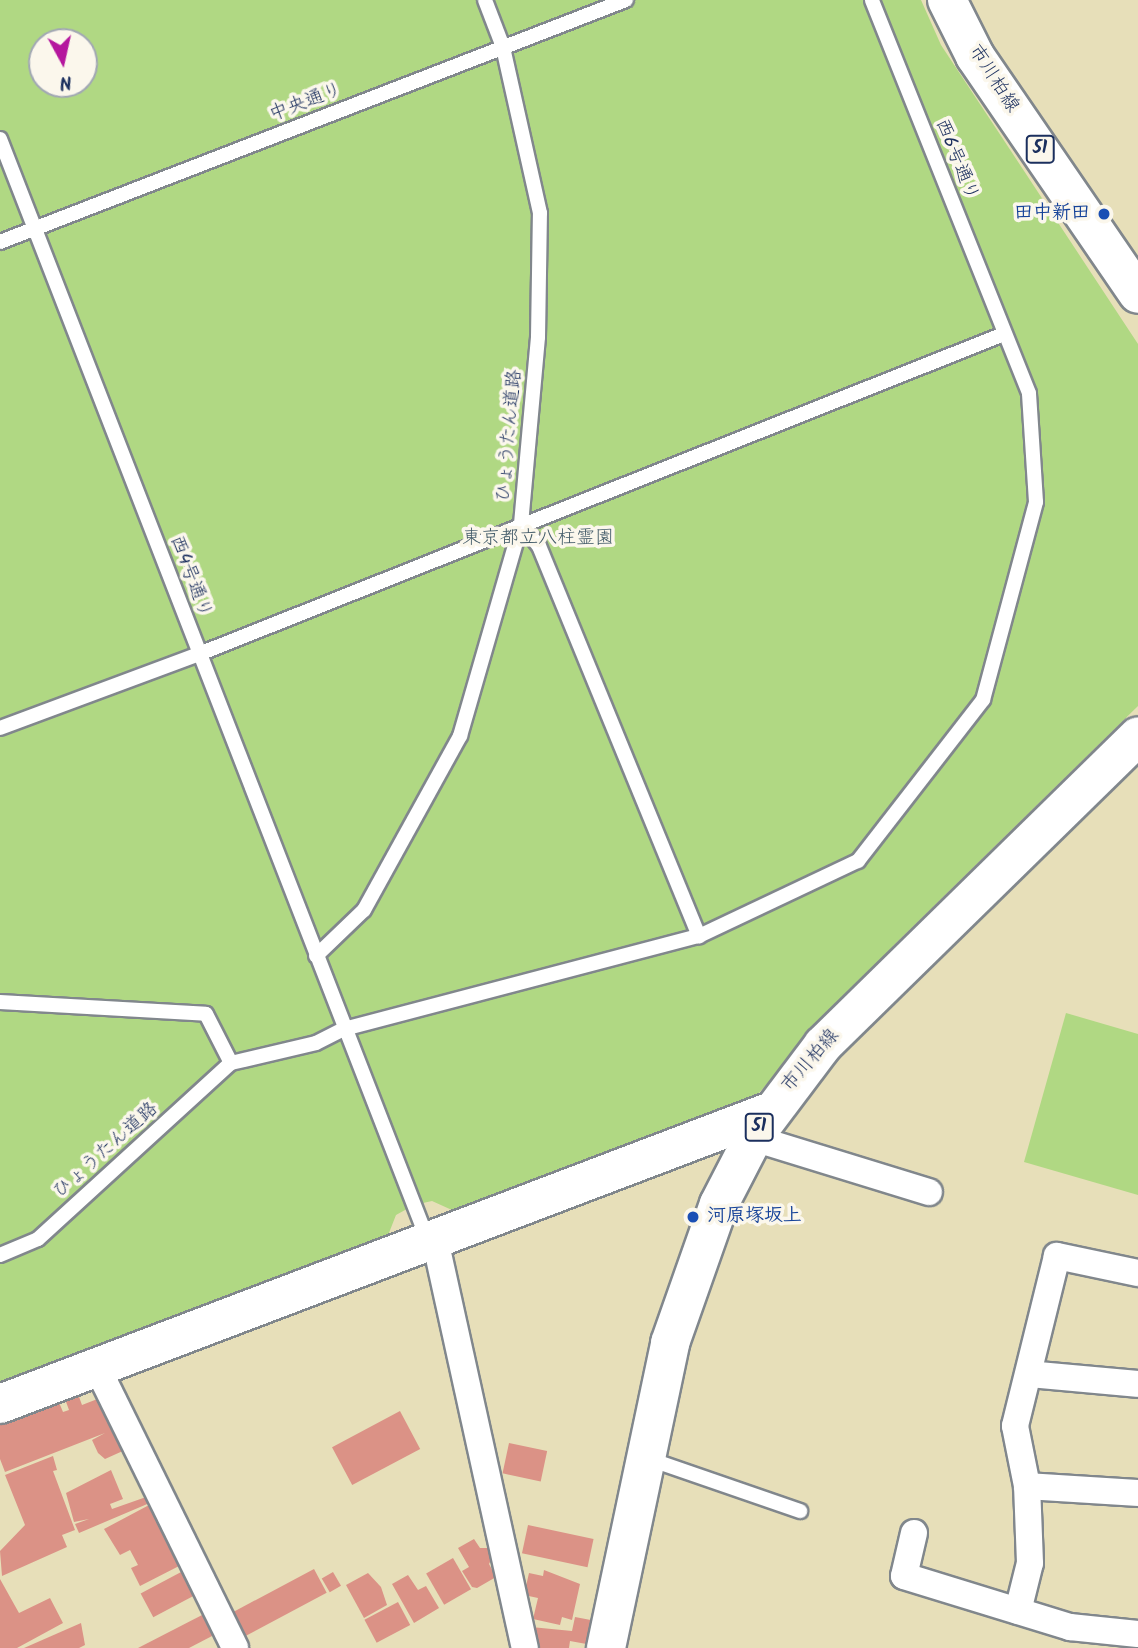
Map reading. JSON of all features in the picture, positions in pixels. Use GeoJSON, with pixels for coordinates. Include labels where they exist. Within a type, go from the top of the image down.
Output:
{"type":"FeatureCollection","features":[{"type":"Feature","properties":{"kind":"main road","name":"市川柏線"},"geometry":{"type":"LineString","coordinates":[[947,0],[975,56],[1138,294]]}},
{"type":"Feature","properties":{"kind":"main road","name":"市川柏線"},"geometry":{"type":"LineString","coordinates":[[606,1648],[670,1343],[719,1204],[761,1125],[823,1045],[886,980],[1138,736]]}},
{"type":"Feature","properties":{"kind":"main road"},"geometry":{"type":"LineString","coordinates":[[0,1404],[431,1236],[761,1125]]}},
{"type":"Feature","properties":{"kind":"street"},"geometry":{"type":"LineString","coordinates":[[761,1125],[929,1192]]}},
{"type":"Feature","properties":{"kind":"street"},"geometry":{"type":"LineString","coordinates":[[431,1236],[524,1648]]}},
{"type":"Feature","properties":{"kind":"street"},"geometry":{"type":"LineString","coordinates":[[1018,1611],[1030,1563],[1027,1486],[1015,1426],[1057,1256],[1138,1273]]}},
{"type":"Feature","properties":{"kind":"street"},"geometry":{"type":"LineString","coordinates":[[96,1365],[235,1648]]}},
{"type":"Feature","properties":{"kind":"street"},"geometry":{"type":"LineString","coordinates":[[1029,1374],[1138,1384]]}},
{"type":"Feature","properties":{"kind":"street"},"geometry":{"type":"LineString","coordinates":[[1027,1486],[1138,1493]]}},
{"type":"Feature","properties":{"kind":"street"},"geometry":{"type":"LineString","coordinates":[[914,1533],[904,1576],[1070,1627],[1138,1634]]}},
{"type":"Feature","properties":{"kind":"lane","name":"ひょうたん道路"},"geometry":{"type":"LineString","coordinates":[[316,956],[365,910],[460,736],[521,524],[538,337],[540,213],[503,47],[485,0]]}},
{"type":"Feature","properties":{"kind":"lane","name":"中央通り"},"geometry":{"type":"LineString","coordinates":[[0,242],[626,0]]}},
{"type":"Feature","properties":{"kind":"lane","name":"西6号通り"},"geometry":{"type":"LineString","coordinates":[[231,1063],[316,1043],[344,1029],[699,936],[858,861],[983,700],[1035,502],[1029,393],[872,0]]}},
{"type":"Feature","properties":{"kind":"lane","name":"西4号通り"},"geometry":{"type":"LineString","coordinates":[[0,139],[344,1029],[431,1236]]}},
{"type":"Feature","properties":{"kind":"lane"},"geometry":{"type":"LineString","coordinates":[[0,728],[199,654],[1004,334]]}},
{"type":"Feature","properties":{"kind":"lane"},"geometry":{"type":"LineString","coordinates":[[521,524],[539,546],[699,936]]}},
{"type":"Feature","properties":{"kind":"lane"},"geometry":{"type":"LineString","coordinates":[[0,1002],[206,1014],[231,1063]]}},
{"type":"Feature","properties":{"kind":"lane","name":"ひょうたん道路"},"geometry":{"type":"LineString","coordinates":[[0,1255],[38,1240],[231,1063]]}},
{"type":"Feature","properties":{"kind":"lane"},"geometry":{"type":"LineString","coordinates":[[644,1457],[800,1511]]}},
{"type":"Feature","properties":{"kind":"green space","name":"東京都立八柱霊園"},"geometry":{"type":"Polygon","coordinates":[[[0,0],[921,0],[941,45],[1138,344],[1138,706],[894,945],[757,1095],[463,1215],[432,1201],[414,1205],[396,1215],[385,1243],[0,1393],[0,0]]]}},
{"type":"Feature","properties":{"kind":"green space"},"geometry":{"type":"Polygon","coordinates":[[[1066,1013],[1138,1034],[1138,1195],[1024,1162],[1066,1013]]]}},
{"type":"Feature","properties":{"kind":"building"},"geometry":{"type":"Polygon","coordinates":[[[78,1394],[82,1405],[100,1398],[125,1450],[105,1459],[98,1453],[92,1440],[105,1433],[5,1472],[0,1459],[0,1424],[58,1400],[63,1412],[69,1410],[65,1399],[78,1394]]]}},
{"type":"Feature","properties":{"kind":"building"},"geometry":{"type":"Polygon","coordinates":[[[400,1411],[420,1449],[352,1485],[332,1447],[400,1411]]]}},
{"type":"Feature","properties":{"kind":"building"},"geometry":{"type":"Polygon","coordinates":[[[509,1443],[547,1451],[541,1481],[503,1473],[509,1443]]]}},
{"type":"Feature","properties":{"kind":"building"},"geometry":{"type":"Polygon","coordinates":[[[53,1456],[57,1470],[53,1471],[75,1530],[62,1535],[67,1547],[2,1576],[0,1551],[25,1525],[5,1475],[53,1456]]]}},
{"type":"Feature","properties":{"kind":"building"},"geometry":{"type":"Polygon","coordinates":[[[111,1470],[123,1499],[110,1504],[112,1509],[149,1496],[152,1502],[79,1533],[75,1524],[89,1519],[74,1522],[66,1493],[111,1470]]]}},
{"type":"Feature","properties":{"kind":"building"},"geometry":{"type":"Polygon","coordinates":[[[151,1504],[181,1565],[140,1586],[131,1568],[138,1565],[130,1550],[120,1555],[104,1529],[151,1504]]]}},
{"type":"Feature","properties":{"kind":"building"},"geometry":{"type":"Polygon","coordinates":[[[528,1525],[594,1539],[588,1567],[522,1553],[528,1525]]]}},
{"type":"Feature","properties":{"kind":"building"},"geometry":{"type":"Polygon","coordinates":[[[474,1539],[480,1548],[489,1548],[493,1556],[489,1564],[496,1577],[477,1588],[472,1587],[462,1571],[469,1567],[458,1548],[474,1539]]]}},
{"type":"Feature","properties":{"kind":"building"},"geometry":{"type":"Polygon","coordinates":[[[453,1558],[471,1589],[444,1605],[426,1574],[453,1558]]]}},
{"type":"Feature","properties":{"kind":"building"},"geometry":{"type":"Polygon","coordinates":[[[314,1569],[327,1593],[245,1637],[232,1613],[314,1569]]]}},
{"type":"Feature","properties":{"kind":"building"},"geometry":{"type":"Polygon","coordinates":[[[544,1570],[580,1584],[572,1620],[562,1617],[560,1625],[533,1619],[538,1598],[524,1595],[529,1573],[543,1576],[544,1570]]]}},
{"type":"Feature","properties":{"kind":"building"},"geometry":{"type":"Polygon","coordinates":[[[183,1571],[196,1595],[153,1617],[141,1594],[183,1571]]]}},
{"type":"Feature","properties":{"kind":"building"},"geometry":{"type":"Polygon","coordinates":[[[333,1572],[341,1586],[330,1592],[322,1578],[333,1572]]]}},
{"type":"Feature","properties":{"kind":"building"},"geometry":{"type":"Polygon","coordinates":[[[368,1573],[381,1587],[387,1605],[364,1618],[346,1585],[368,1573]]]}},
{"type":"Feature","properties":{"kind":"building"},"geometry":{"type":"Polygon","coordinates":[[[408,1575],[418,1590],[426,1586],[439,1608],[414,1623],[392,1584],[408,1575]]]}},
{"type":"Feature","properties":{"kind":"building"},"geometry":{"type":"Polygon","coordinates":[[[0,1579],[19,1613],[50,1598],[63,1623],[17,1648],[0,1648],[0,1579]]]}},
{"type":"Feature","properties":{"kind":"building"},"geometry":{"type":"Polygon","coordinates":[[[398,1602],[410,1625],[377,1643],[364,1620],[398,1602]]]}},
{"type":"Feature","properties":{"kind":"building"},"geometry":{"type":"Polygon","coordinates":[[[206,1613],[214,1635],[189,1648],[138,1648],[206,1613]]]}},
{"type":"Feature","properties":{"kind":"building"},"geometry":{"type":"Polygon","coordinates":[[[575,1617],[596,1621],[592,1645],[570,1641],[569,1648],[535,1648],[531,1627],[572,1631],[575,1617]]]}},
{"type":"Feature","properties":{"kind":"building"},"geometry":{"type":"Polygon","coordinates":[[[81,1623],[85,1645],[79,1648],[24,1648],[81,1623]]]}},
{"type":"Feature","properties":{"kind":"place","name":"田中新田"},"geometry":{"type":"Point","coordinates":[1104,214]}},
{"type":"Feature","properties":{"kind":"place","name":"河原塚坂上"},"geometry":{"type":"Point","coordinates":[693,1217]}}]}
